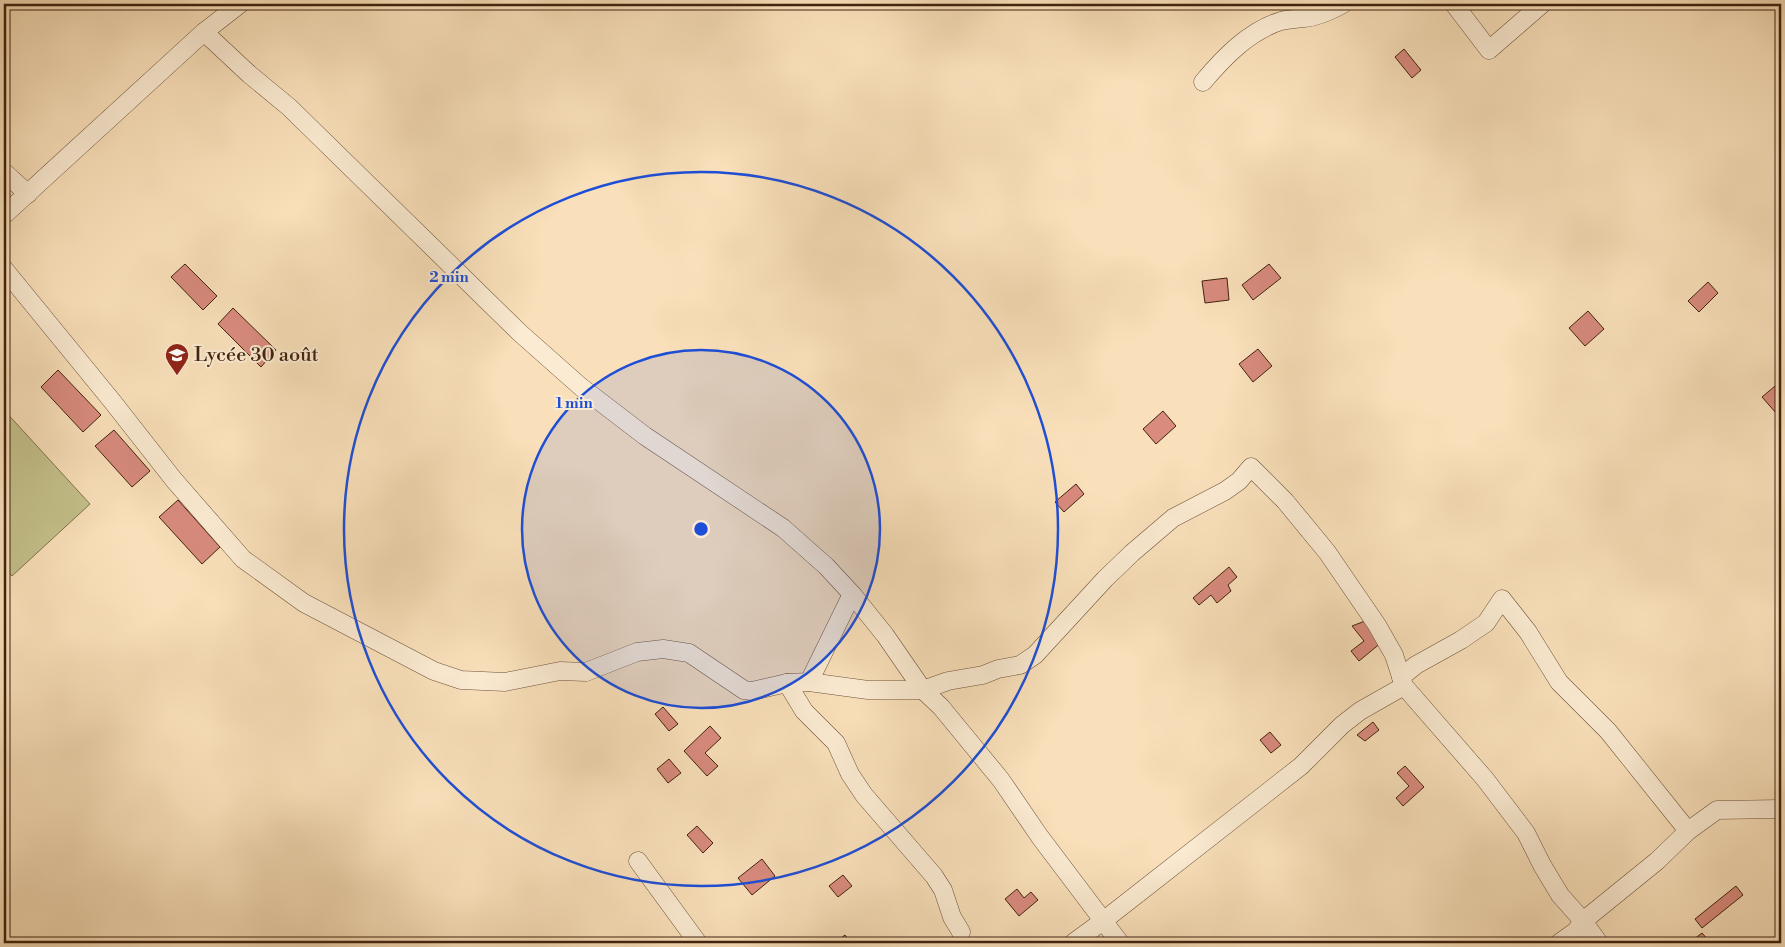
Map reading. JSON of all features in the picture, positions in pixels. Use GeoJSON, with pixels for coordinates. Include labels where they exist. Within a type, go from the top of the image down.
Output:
{"type":"FeatureCollection","features":[{"type":"Feature","properties":{"kind":"street"},"geometry":{"type":"LineString","coordinates":[[4,215],[204,32],[240,4]]}},
{"type":"Feature","properties":{"kind":"street"},"geometry":{"type":"LineString","coordinates":[[1203,82],[1220,61],[1248,38],[1279,22],[1293,18],[1305,18],[1334,9],[1343,4]]}},
{"type":"Feature","properties":{"kind":"street"},"geometry":{"type":"LineString","coordinates":[[1454,4],[1489,50],[1542,4]]}},
{"type":"Feature","properties":{"kind":"street"},"geometry":{"type":"LineString","coordinates":[[204,32],[288,107],[520,332],[581,387],[645,436],[784,528],[826,566],[852,594],[885,635],[923,690],[941,707],[1001,780],[1040,837],[1120,943]]}},
{"type":"Feature","properties":{"kind":"street"},"geometry":{"type":"LineString","coordinates":[[4,172],[28,194]]}},
{"type":"Feature","properties":{"kind":"street"},"geometry":{"type":"LineString","coordinates":[[4,269],[174,480],[243,559],[304,604],[434,671],[461,680],[505,682],[560,671],[586,672],[637,652],[663,649],[689,653],[744,690],[752,691],[787,683],[809,682],[868,690],[923,690],[948,681],[983,675],[998,669],[1020,665],[1035,655],[1098,586],[1132,553],[1173,518],[1225,491],[1239,481],[1251,467],[1297,514],[1347,580],[1382,633],[1394,655],[1402,682],[1485,779],[1526,833],[1560,895],[1599,943]]}},
{"type":"Feature","properties":{"kind":"street"},"geometry":{"type":"LineString","coordinates":[[809,682],[852,594]]}},
{"type":"Feature","properties":{"kind":"street"},"geometry":{"type":"LineString","coordinates":[[1073,943],[1103,922],[1300,766],[1342,725],[1402,682],[1416,666],[1486,623],[1502,599],[1528,632],[1559,682],[1608,731],[1688,831]]}},
{"type":"Feature","properties":{"kind":"street"},"geometry":{"type":"LineString","coordinates":[[787,683],[804,711],[836,743],[850,774],[864,795],[934,876],[943,890],[952,917],[961,932]]}},
{"type":"Feature","properties":{"kind":"street"},"geometry":{"type":"LineString","coordinates":[[1559,943],[1656,861],[1688,831],[1717,810],[1781,809]]}},
{"type":"Feature","properties":{"kind":"street"},"geometry":{"type":"LineString","coordinates":[[638,860],[698,943]]}},
{"type":"Feature","properties":{"kind":"shaded area"},"geometry":{"type":"Polygon","coordinates":[[[4,410],[90,504],[12,576],[4,567],[4,410]]]}},
{"type":"Feature","properties":{"kind":"building"},"geometry":{"type":"Polygon","coordinates":[[[1404,49],[1421,70],[1412,78],[1395,57],[1404,49]]]}},
{"type":"Feature","properties":{"kind":"building"},"geometry":{"type":"Polygon","coordinates":[[[185,264],[217,296],[203,310],[171,277],[185,264]]]}},
{"type":"Feature","properties":{"kind":"building"},"geometry":{"type":"Polygon","coordinates":[[[1269,264],[1281,278],[1253,300],[1242,285],[1269,264]]]}},
{"type":"Feature","properties":{"kind":"building"},"geometry":{"type":"Polygon","coordinates":[[[1227,278],[1229,300],[1205,303],[1202,281],[1227,278]]]}},
{"type":"Feature","properties":{"kind":"building"},"geometry":{"type":"Polygon","coordinates":[[[1708,282],[1718,293],[1699,312],[1688,301],[1708,282]]]}},
{"type":"Feature","properties":{"kind":"building"},"geometry":{"type":"Polygon","coordinates":[[[233,308],[276,350],[261,367],[218,324],[233,308]]]}},
{"type":"Feature","properties":{"kind":"building"},"geometry":{"type":"Polygon","coordinates":[[[1588,311],[1604,329],[1585,346],[1569,328],[1588,311]]]}},
{"type":"Feature","properties":{"kind":"building"},"geometry":{"type":"Polygon","coordinates":[[[1258,349],[1272,366],[1253,382],[1239,364],[1258,349]]]}},
{"type":"Feature","properties":{"kind":"building"},"geometry":{"type":"Polygon","coordinates":[[[58,370],[101,415],[83,432],[41,387],[58,370]]]}},
{"type":"Feature","properties":{"kind":"building"},"geometry":{"type":"Polygon","coordinates":[[[1781,381],[1781,409],[1776,413],[1762,397],[1781,381]]]}},
{"type":"Feature","properties":{"kind":"building"},"geometry":{"type":"Polygon","coordinates":[[[1163,411],[1176,426],[1156,444],[1143,429],[1163,411]]]}},
{"type":"Feature","properties":{"kind":"building"},"geometry":{"type":"Polygon","coordinates":[[[114,430],[150,471],[132,487],[95,446],[114,430]]]}},
{"type":"Feature","properties":{"kind":"building"},"geometry":{"type":"Polygon","coordinates":[[[1076,484],[1084,494],[1064,512],[1055,502],[1076,484]]]}},
{"type":"Feature","properties":{"kind":"building"},"geometry":{"type":"Polygon","coordinates":[[[178,500],[220,547],[202,564],[159,517],[178,500]]]}},
{"type":"Feature","properties":{"kind":"building"},"geometry":{"type":"Polygon","coordinates":[[[1229,567],[1237,577],[1228,585],[1231,591],[1217,603],[1211,595],[1199,605],[1193,598],[1229,567]]]}},
{"type":"Feature","properties":{"kind":"building"},"geometry":{"type":"Polygon","coordinates":[[[1365,621],[1382,642],[1359,661],[1351,651],[1364,641],[1352,626],[1365,621]]]}},
{"type":"Feature","properties":{"kind":"building"},"geometry":{"type":"Polygon","coordinates":[[[663,707],[678,724],[669,731],[655,714],[663,707]]]}},
{"type":"Feature","properties":{"kind":"building"},"geometry":{"type":"Polygon","coordinates":[[[1373,722],[1379,730],[1365,741],[1357,735],[1373,722]]]}},
{"type":"Feature","properties":{"kind":"building"},"geometry":{"type":"Polygon","coordinates":[[[710,726],[721,738],[705,753],[718,766],[707,776],[684,751],[710,726]]]}},
{"type":"Feature","properties":{"kind":"building"},"geometry":{"type":"Polygon","coordinates":[[[1270,732],[1281,745],[1271,753],[1260,740],[1270,732]]]}},
{"type":"Feature","properties":{"kind":"building"},"geometry":{"type":"Polygon","coordinates":[[[669,759],[681,773],[668,783],[657,769],[669,759]]]}},
{"type":"Feature","properties":{"kind":"building"},"geometry":{"type":"Polygon","coordinates":[[[1405,766],[1424,787],[1403,806],[1396,798],[1409,786],[1397,773],[1405,766]]]}},
{"type":"Feature","properties":{"kind":"building"},"geometry":{"type":"Polygon","coordinates":[[[697,826],[713,843],[703,853],[687,835],[697,826]]]}},
{"type":"Feature","properties":{"kind":"building"},"geometry":{"type":"Polygon","coordinates":[[[762,859],[775,876],[752,895],[738,878],[762,859]]]}},
{"type":"Feature","properties":{"kind":"building"},"geometry":{"type":"Polygon","coordinates":[[[843,875],[852,886],[838,897],[829,886],[843,875]]]}},
{"type":"Feature","properties":{"kind":"building"},"geometry":{"type":"Polygon","coordinates":[[[1736,886],[1743,895],[1702,928],[1695,919],[1736,886]]]}},
{"type":"Feature","properties":{"kind":"building"},"geometry":{"type":"Polygon","coordinates":[[[1017,889],[1024,898],[1031,892],[1038,900],[1019,916],[1005,899],[1017,889]]]}},
{"type":"Feature","properties":{"kind":"building"},"geometry":{"type":"Polygon","coordinates":[[[1702,933],[1711,943],[1689,943],[1702,933]]]}},
{"type":"Feature","properties":{"kind":"building"},"geometry":{"type":"Polygon","coordinates":[[[845,935],[851,943],[834,943],[845,935]]]}},
{"type":"Feature","properties":{"kind":"place","name":"Lycée 30 août"},"geometry":{"type":"Point","coordinates":[177,376]}}]}
